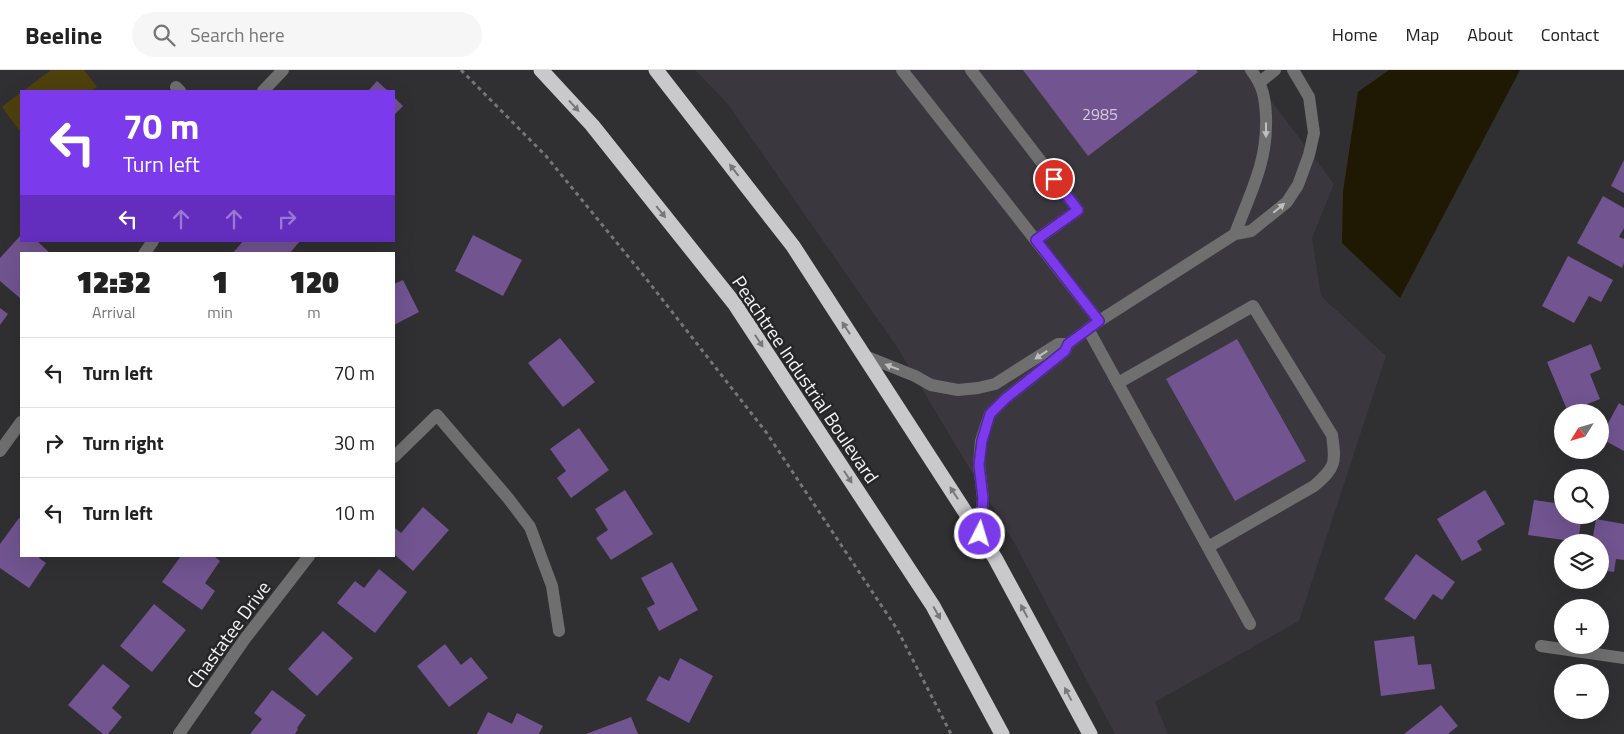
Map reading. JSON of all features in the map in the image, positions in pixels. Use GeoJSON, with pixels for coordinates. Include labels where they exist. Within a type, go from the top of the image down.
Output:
{"type":"FeatureCollection","features":[{"type":"Feature","properties":{"kind":"highway","name":"Peachtree Industrial Boulevard"},"geometry":{"type":"LineString","coordinates":[[541,70],[592,125],[734,303],[933,606],[1002,734]]}},
{"type":"Feature","properties":{"kind":"highway"},"geometry":{"type":"LineString","coordinates":[[656,70],[793,246],[995,558],[1090,734]]}},
{"type":"Feature","properties":{"kind":"street"},"geometry":{"type":"LineString","coordinates":[[264,90],[283,70]]}},
{"type":"Feature","properties":{"kind":"street"},"geometry":{"type":"LineString","coordinates":[[902,70],[1099,321]]}},
{"type":"Feature","properties":{"kind":"street"},"geometry":{"type":"LineString","coordinates":[[971,70],[1078,210],[1036,240]]}},
{"type":"Feature","properties":{"kind":"street"},"geometry":{"type":"LineString","coordinates":[[1235,234],[1252,195],[1262,163],[1267,133],[1265,99],[1260,82],[1251,70]]}},
{"type":"Feature","properties":{"kind":"street"},"geometry":{"type":"LineString","coordinates":[[1260,82],[1275,70]]}},
{"type":"Feature","properties":{"kind":"street"},"geometry":{"type":"LineString","coordinates":[[980,534],[983,498],[979,465],[982,441],[990,414],[1005,399],[1065,351],[1068,344],[1099,321],[1235,234],[1251,231],[1287,202],[1298,184],[1310,155],[1314,133],[1309,97],[1294,70]]}},
{"type":"Feature","properties":{"kind":"street"},"geometry":{"type":"LineString","coordinates":[[1118,383],[1253,306],[1332,435],[1335,458],[1328,474],[1314,486],[1208,547]]}},
{"type":"Feature","properties":{"kind":"street"},"geometry":{"type":"LineString","coordinates":[[1088,329],[1250,624]]}},
{"type":"Feature","properties":{"kind":"street"},"geometry":{"type":"LineString","coordinates":[[864,356],[915,376],[931,385],[958,390],[995,384],[1058,344],[1068,344]]}},
{"type":"Feature","properties":{"kind":"street"},"geometry":{"type":"LineString","coordinates":[[395,456],[437,415],[508,498],[530,527],[552,586],[559,631]]}},
{"type":"Feature","properties":{"kind":"street"},"geometry":{"type":"LineString","coordinates":[[0,451],[20,423]]}},
{"type":"Feature","properties":{"kind":"street","name":"Chastatee Drive"},"geometry":{"type":"LineString","coordinates":[[179,734],[244,640],[307,557]]}},
{"type":"Feature","properties":{"kind":"street"},"geometry":{"type":"LineString","coordinates":[[1541,646],[1624,658]]}},
{"type":"Feature","properties":{"kind":"path"},"geometry":{"type":"LineString","coordinates":[[461,70],[546,156],[644,276],[766,432],[897,629],[951,734]]}},
{"type":"Feature","properties":{"kind":"shaded area"},"geometry":{"type":"Polygon","coordinates":[[[51,70],[84,70],[97,87],[92,90],[24,90],[51,70]]]}},
{"type":"Feature","properties":{"kind":"shaded area"},"geometry":{"type":"Polygon","coordinates":[[[695,70],[1248,70],[1334,184],[1312,238],[1321,296],[1386,356],[1299,621],[1155,702],[1168,734],[1115,734],[1016,546],[897,347],[727,103],[695,70]]]}},
{"type":"Feature","properties":{"kind":"shaded area"},"geometry":{"type":"Polygon","coordinates":[[[1389,70],[1520,70],[1400,298],[1342,243],[1343,192],[1358,92],[1389,70]]]}},
{"type":"Feature","properties":{"kind":"shaded area"},"geometry":{"type":"Polygon","coordinates":[[[20,93],[20,132],[2,107],[20,93]]]}},
{"type":"Feature","properties":{"kind":"building"},"geometry":{"type":"Polygon","coordinates":[[[1023,70],[1196,70],[1198,72],[1088,156],[1023,70]]]}},
{"type":"Feature","properties":{"kind":"building"},"geometry":{"type":"Polygon","coordinates":[[[377,81],[387,90],[369,90],[377,81]]]}},
{"type":"Feature","properties":{"kind":"building"},"geometry":{"type":"Polygon","coordinates":[[[395,98],[403,106],[395,114],[395,98]]]}},
{"type":"Feature","properties":{"kind":"building"},"geometry":{"type":"Polygon","coordinates":[[[1624,160],[1624,193],[1611,186],[1624,160]]]}},
{"type":"Feature","properties":{"kind":"building"},"geometry":{"type":"Polygon","coordinates":[[[1603,196],[1624,208],[1624,228],[1619,237],[1624,239],[1624,263],[1622,268],[1577,243],[1603,196]]]}},
{"type":"Feature","properties":{"kind":"building"},"geometry":{"type":"Polygon","coordinates":[[[473,235],[522,260],[503,296],[455,271],[473,235]]]}},
{"type":"Feature","properties":{"kind":"building"},"geometry":{"type":"Polygon","coordinates":[[[20,236],[20,242],[38,242],[49,252],[20,252],[20,298],[0,281],[0,258],[20,236]]]}},
{"type":"Feature","properties":{"kind":"building"},"geometry":{"type":"Polygon","coordinates":[[[242,242],[299,242],[291,252],[234,252],[242,242]]]}},
{"type":"Feature","properties":{"kind":"building"},"geometry":{"type":"Polygon","coordinates":[[[1568,256],[1613,280],[1601,302],[1589,296],[1574,323],[1542,306],[1568,256]]]}},
{"type":"Feature","properties":{"kind":"building"},"geometry":{"type":"Polygon","coordinates":[[[403,280],[419,312],[395,324],[395,284],[403,280]]]}},
{"type":"Feature","properties":{"kind":"building"},"geometry":{"type":"Polygon","coordinates":[[[0,308],[8,314],[0,325],[0,308]]]}},
{"type":"Feature","properties":{"kind":"building"},"geometry":{"type":"Polygon","coordinates":[[[560,338],[595,382],[563,407],[528,363],[560,338]]]}},
{"type":"Feature","properties":{"kind":"building"},"geometry":{"type":"Polygon","coordinates":[[[1237,339],[1306,461],[1235,501],[1166,379],[1237,339]]]}},
{"type":"Feature","properties":{"kind":"building"},"geometry":{"type":"Polygon","coordinates":[[[1591,344],[1601,369],[1590,374],[1600,399],[1588,404],[1565,404],[1547,362],[1591,344]]]}},
{"type":"Feature","properties":{"kind":"building"},"geometry":{"type":"Polygon","coordinates":[[[1619,403],[1624,406],[1624,451],[1609,443],[1609,421],[1619,403]]]}},
{"type":"Feature","properties":{"kind":"building"},"geometry":{"type":"Polygon","coordinates":[[[579,428],[609,470],[571,498],[557,478],[566,471],[550,449],[579,428]]]}},
{"type":"Feature","properties":{"kind":"building"},"geometry":{"type":"Polygon","coordinates":[[[625,490],[653,534],[611,560],[596,538],[608,530],[595,509],[625,490]]]}},
{"type":"Feature","properties":{"kind":"building"},"geometry":{"type":"Polygon","coordinates":[[[1485,490],[1505,524],[1477,541],[1482,550],[1462,561],[1437,519],[1485,490]]]}},
{"type":"Feature","properties":{"kind":"building"},"geometry":{"type":"Polygon","coordinates":[[[1534,500],[1554,503],[1554,524],[1581,524],[1579,534],[1554,534],[1554,539],[1528,535],[1534,500]]]}},
{"type":"Feature","properties":{"kind":"building"},"geometry":{"type":"Polygon","coordinates":[[[423,507],[449,530],[413,571],[395,555],[395,528],[401,533],[423,507]]]}},
{"type":"Feature","properties":{"kind":"building"},"geometry":{"type":"Polygon","coordinates":[[[20,518],[20,557],[40,557],[46,563],[29,588],[0,568],[0,544],[20,518]]]}},
{"type":"Feature","properties":{"kind":"building"},"geometry":{"type":"Polygon","coordinates":[[[1609,521],[1624,524],[1624,560],[1616,559],[1614,572],[1609,571],[1609,534],[1593,534],[1595,524],[1609,524],[1609,521]]]}},
{"type":"Feature","properties":{"kind":"building"},"geometry":{"type":"Polygon","coordinates":[[[1416,554],[1455,582],[1442,600],[1433,594],[1415,620],[1384,599],[1416,554]]]}},
{"type":"Feature","properties":{"kind":"building"},"geometry":{"type":"Polygon","coordinates":[[[180,557],[215,557],[220,561],[205,583],[215,591],[202,610],[162,582],[180,557]]]}},
{"type":"Feature","properties":{"kind":"building"},"geometry":{"type":"Polygon","coordinates":[[[672,562],[698,610],[659,631],[647,608],[655,604],[641,578],[672,562]]]}},
{"type":"Feature","properties":{"kind":"building"},"geometry":{"type":"Polygon","coordinates":[[[379,569],[407,592],[375,633],[337,603],[355,581],[364,588],[379,569]]]}},
{"type":"Feature","properties":{"kind":"building"},"geometry":{"type":"Polygon","coordinates":[[[154,604],[186,630],[152,672],[120,646],[154,604]]]}},
{"type":"Feature","properties":{"kind":"building"},"geometry":{"type":"Polygon","coordinates":[[[323,631],[353,658],[317,696],[288,669],[323,631]]]}},
{"type":"Feature","properties":{"kind":"building"},"geometry":{"type":"Polygon","coordinates":[[[1414,636],[1418,665],[1431,664],[1435,689],[1381,696],[1374,641],[1414,636]]]}},
{"type":"Feature","properties":{"kind":"building"},"geometry":{"type":"Polygon","coordinates":[[[445,644],[461,665],[471,657],[488,678],[449,707],[417,666],[445,644]]]}},
{"type":"Feature","properties":{"kind":"building"},"geometry":{"type":"Polygon","coordinates":[[[680,658],[713,676],[689,723],[646,700],[659,676],[669,681],[680,658]]]}},
{"type":"Feature","properties":{"kind":"building"},"geometry":{"type":"Polygon","coordinates":[[[103,664],[130,686],[112,708],[122,717],[108,734],[103,734],[68,705],[103,664]]]}},
{"type":"Feature","properties":{"kind":"building"},"geometry":{"type":"Polygon","coordinates":[[[272,690],[306,715],[295,734],[250,734],[262,719],[254,713],[272,690]]]}},
{"type":"Feature","properties":{"kind":"building"},"geometry":{"type":"Polygon","coordinates":[[[1441,705],[1458,726],[1448,734],[1404,734],[1441,705]]]}},
{"type":"Feature","properties":{"kind":"building"},"geometry":{"type":"Polygon","coordinates":[[[488,712],[512,724],[517,713],[543,726],[539,734],[477,734],[488,712]]]}},
{"type":"Feature","properties":{"kind":"building"},"geometry":{"type":"Polygon","coordinates":[[[631,717],[638,734],[586,734],[631,717]]]}},
{"type":"Feature","properties":{"kind":"route"},"geometry":{"type":"LineString","coordinates":[[980,534],[983,498],[979,465],[982,441],[990,414],[1005,399],[1065,351],[1068,344],[1099,321],[1036,240],[1078,210],[1054,179]]}}]}
